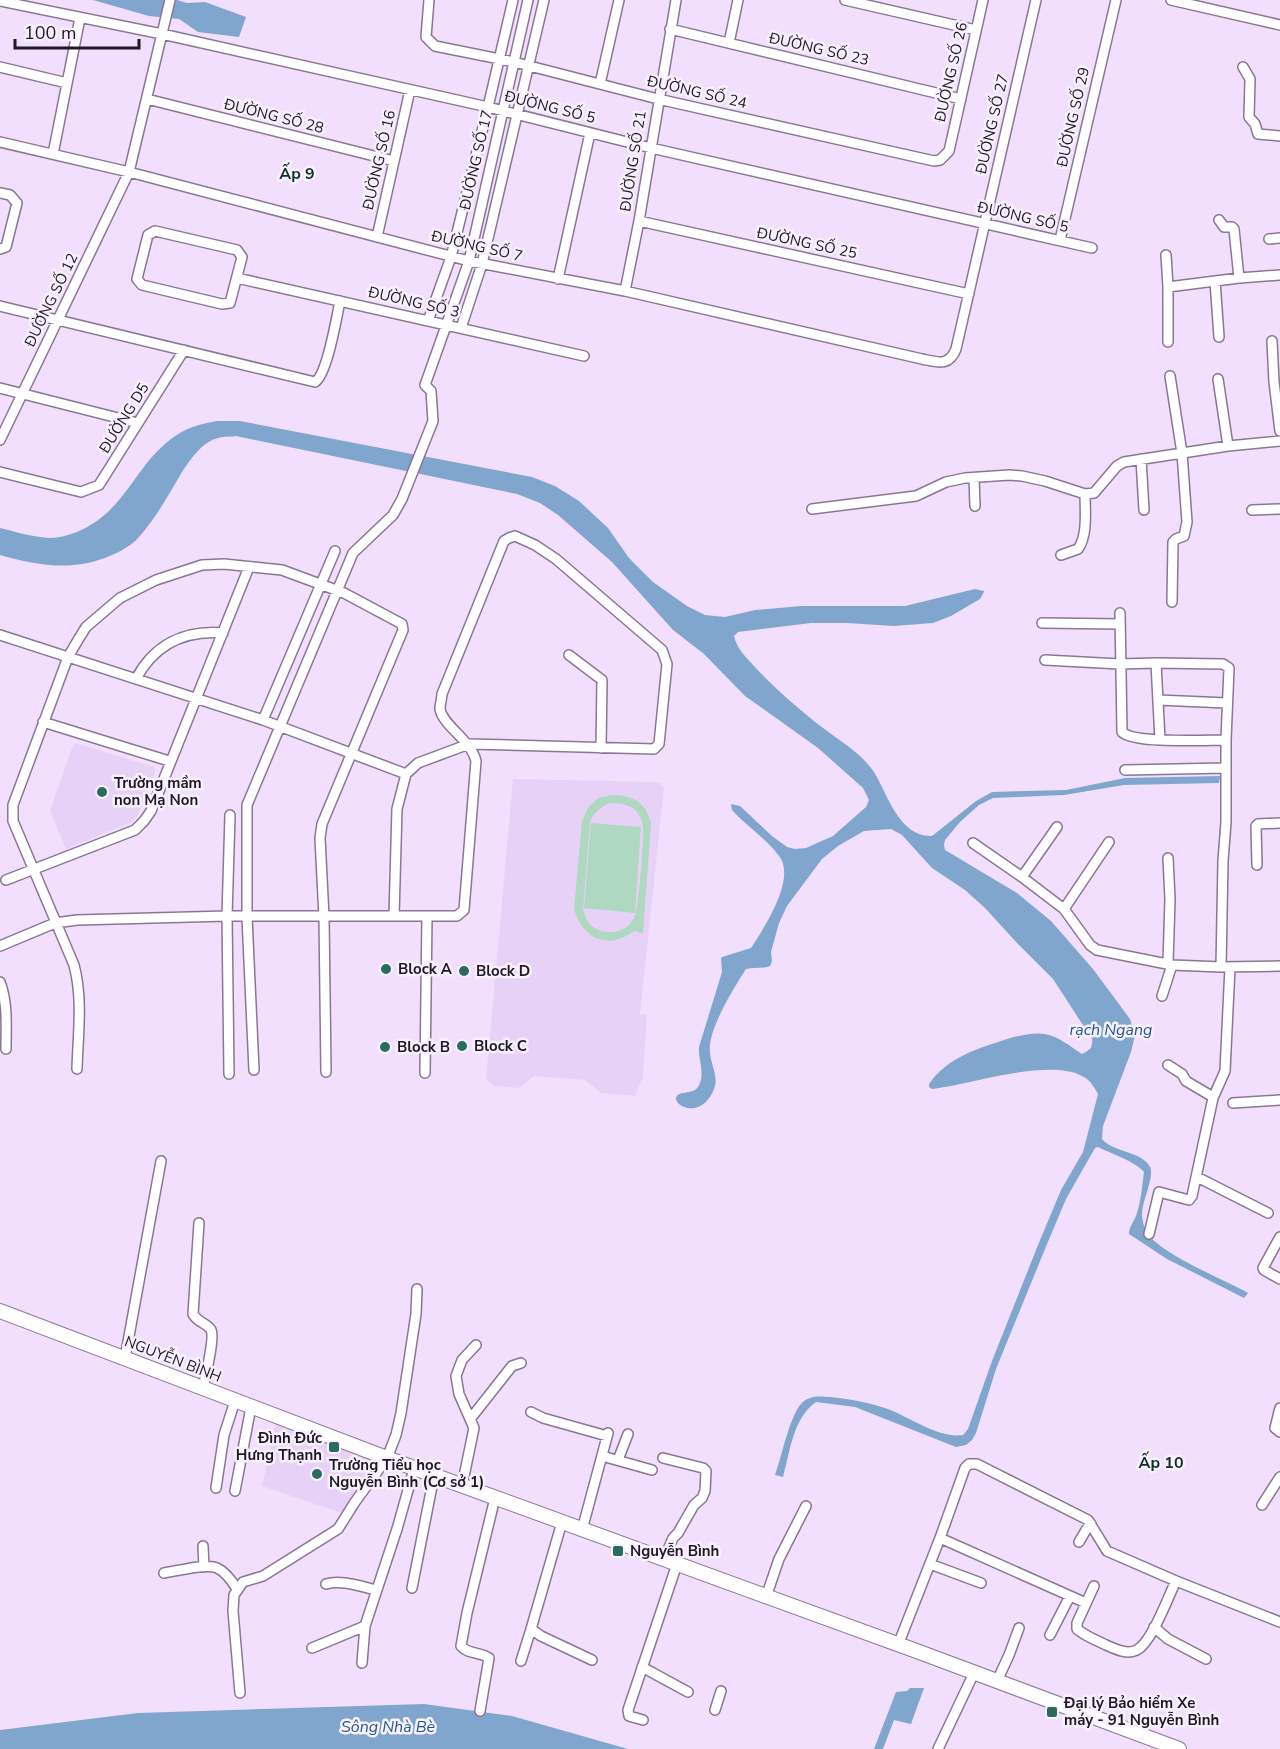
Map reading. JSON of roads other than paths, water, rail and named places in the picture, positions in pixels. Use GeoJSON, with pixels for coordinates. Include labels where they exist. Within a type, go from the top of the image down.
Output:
{"type":"FeatureCollection","features":[{"type":"Feature","properties":{"kind":"main road","name":"NGUYỄN BÌNH"},"geometry":{"type":"LineString","coordinates":[[0,1311],[434,1476],[1179,1749]]}},
{"type":"Feature","properties":{"kind":"street","name":"ĐƯỜNG SỐ 12"},"geometry":{"type":"LineString","coordinates":[[0,440],[129,172],[170,0]]}},
{"type":"Feature","properties":{"kind":"street","name":"ĐƯỜNG SỐ 24"},"geometry":{"type":"LineString","coordinates":[[429,0],[426,37],[435,46],[934,161],[940,160],[949,151]]}},
{"type":"Feature","properties":{"kind":"street","name":"ĐƯỜNG SỐ 17"},"geometry":{"type":"LineString","coordinates":[[428,321],[451,257],[513,0]]}},
{"type":"Feature","properties":{"kind":"street","name":"ĐƯỜNG SỐ 17"},"geometry":{"type":"LineString","coordinates":[[255,1070],[247,917],[247,805],[354,553],[393,515],[402,499],[434,421],[431,391],[425,385],[469,261],[528,0]]}},
{"type":"Feature","properties":{"kind":"street"},"geometry":{"type":"LineString","coordinates":[[461,328],[482,264],[544,0]]}},
{"type":"Feature","properties":{"kind":"street"},"geometry":{"type":"LineString","coordinates":[[600,84],[620,0]]}},
{"type":"Feature","properties":{"kind":"street","name":"ĐƯỜNG SỐ 21"},"geometry":{"type":"LineString","coordinates":[[625,291],[676,0]]}},
{"type":"Feature","properties":{"kind":"street"},"geometry":{"type":"LineString","coordinates":[[729,43],[738,0]]}},
{"type":"Feature","properties":{"kind":"street"},"geometry":{"type":"LineString","coordinates":[[845,0],[976,30]]}},
{"type":"Feature","properties":{"kind":"street","name":"ĐƯỜNG SỐ 26"},"geometry":{"type":"LineString","coordinates":[[949,151],[982,0]]}},
{"type":"Feature","properties":{"kind":"street","name":"ĐƯỜNG SỐ 27"},"geometry":{"type":"LineString","coordinates":[[950,359],[956,349],[1036,0]]}},
{"type":"Feature","properties":{"kind":"street","name":"ĐƯỜNG SỐ 29"},"geometry":{"type":"LineString","coordinates":[[1060,240],[1116,0]]}},
{"type":"Feature","properties":{"kind":"street"},"geometry":{"type":"LineString","coordinates":[[1171,0],[1280,26]]}},
{"type":"Feature","properties":{"kind":"street","name":"ĐƯỜNG SỐ 5"},"geometry":{"type":"LineString","coordinates":[[0,1],[163,32],[410,90],[504,106],[516,114],[590,133],[651,144],[1092,248]]}},
{"type":"Feature","properties":{"kind":"street"},"geometry":{"type":"LineString","coordinates":[[53,154],[80,18]]}},
{"type":"Feature","properties":{"kind":"street","name":"ĐƯỜNG SỐ 23"},"geometry":{"type":"LineString","coordinates":[[670,29],[961,99]]}},
{"type":"Feature","properties":{"kind":"street"},"geometry":{"type":"LineString","coordinates":[[0,67],[67,83]]}},
{"type":"Feature","properties":{"kind":"street"},"geometry":{"type":"LineString","coordinates":[[1244,67],[1250,79],[1250,117],[1258,134],[1280,136]]}},
{"type":"Feature","properties":{"kind":"street","name":"ĐƯỜNG SỐ 16"},"geometry":{"type":"LineString","coordinates":[[377,237],[410,90]]}},
{"type":"Feature","properties":{"kind":"street","name":"ĐƯỜNG SỐ 28"},"geometry":{"type":"LineString","coordinates":[[147,99],[394,161]]}},
{"type":"Feature","properties":{"kind":"street"},"geometry":{"type":"LineString","coordinates":[[558,279],[590,133]]}},
{"type":"Feature","properties":{"kind":"street","name":"ĐƯỜNG SỐ 7"},"geometry":{"type":"LineString","coordinates":[[0,142],[129,172],[451,257],[625,291],[921,359],[943,362],[950,359]]}},
{"type":"Feature","properties":{"kind":"street"},"geometry":{"type":"LineString","coordinates":[[0,193],[10,195],[17,203],[6,247],[0,249]]}},
{"type":"Feature","properties":{"kind":"street"},"geometry":{"type":"LineString","coordinates":[[1219,220],[1224,226],[1234,229],[1239,278]]}},
{"type":"Feature","properties":{"kind":"street","name":"ĐƯỜNG SỐ 25"},"geometry":{"type":"LineString","coordinates":[[639,221],[969,294]]}},
{"type":"Feature","properties":{"kind":"street"},"geometry":{"type":"LineString","coordinates":[[155,231],[237,250],[242,257],[237,278],[230,303],[222,304],[142,285],[137,279],[148,235],[155,231]]}},
{"type":"Feature","properties":{"kind":"street"},"geometry":{"type":"LineString","coordinates":[[1269,239],[1280,238]]}},
{"type":"Feature","properties":{"kind":"street"},"geometry":{"type":"LineString","coordinates":[[1166,255],[1168,342]]}},
{"type":"Feature","properties":{"kind":"street"},"geometry":{"type":"LineString","coordinates":[[1168,287],[1239,278],[1280,276]]}},
{"type":"Feature","properties":{"kind":"street","name":"ĐƯỜNG SỐ 3"},"geometry":{"type":"LineString","coordinates":[[237,278],[584,356]]}},
{"type":"Feature","properties":{"kind":"street"},"geometry":{"type":"LineString","coordinates":[[1215,281],[1219,337]]}},
{"type":"Feature","properties":{"kind":"street"},"geometry":{"type":"LineString","coordinates":[[0,306],[318,381],[323,371],[340,301]]}},
{"type":"Feature","properties":{"kind":"street"},"geometry":{"type":"LineString","coordinates":[[1272,341],[1280,431]]}},
{"type":"Feature","properties":{"kind":"street","name":"ĐƯỜNG D5"},"geometry":{"type":"LineString","coordinates":[[0,472],[81,492],[99,485],[184,350]]}},
{"type":"Feature","properties":{"kind":"street"},"geometry":{"type":"LineString","coordinates":[[1170,376],[1182,453],[1187,522],[1184,537],[1173,542],[1172,602]]}},
{"type":"Feature","properties":{"kind":"street"},"geometry":{"type":"LineString","coordinates":[[1218,379],[1228,446]]}},
{"type":"Feature","properties":{"kind":"street"},"geometry":{"type":"LineString","coordinates":[[0,388],[138,423]]}},
{"type":"Feature","properties":{"kind":"street"},"geometry":{"type":"LineString","coordinates":[[813,509],[916,496],[946,482],[965,478],[1009,475],[1022,476],[1085,494],[1096,491],[1120,463],[1228,446],[1280,441]]}},
{"type":"Feature","properties":{"kind":"street"},"geometry":{"type":"LineString","coordinates":[[1141,459],[1144,510]]}},
{"type":"Feature","properties":{"kind":"street"},"geometry":{"type":"LineString","coordinates":[[974,478],[975,506]]}},
{"type":"Feature","properties":{"kind":"street"},"geometry":{"type":"LineString","coordinates":[[1060,555],[1077,549],[1082,542],[1085,494]]}},
{"type":"Feature","properties":{"kind":"street"},"geometry":{"type":"LineString","coordinates":[[1252,510],[1280,509]]}},
{"type":"Feature","properties":{"kind":"street"},"geometry":{"type":"LineString","coordinates":[[0,946],[55,923],[77,920],[227,916],[324,917],[457,916],[464,910],[477,766],[469,744],[445,718],[440,708],[442,694],[504,542],[515,536],[536,545],[556,559],[662,650],[667,664],[660,741],[654,748],[469,744],[418,763],[406,774],[397,809],[394,916]]}},
{"type":"Feature","properties":{"kind":"street"},"geometry":{"type":"LineString","coordinates":[[263,720],[335,551]]}},
{"type":"Feature","properties":{"kind":"street"},"geometry":{"type":"LineString","coordinates":[[77,1069],[80,998],[74,965],[13,820],[13,805],[68,657],[87,627],[120,598],[156,580],[202,565],[224,564],[282,570],[337,590],[402,624],[403,630],[322,824],[320,838],[324,917],[326,1072]]}},
{"type":"Feature","properties":{"kind":"street"},"geometry":{"type":"LineString","coordinates":[[6,880],[135,830],[144,821],[151,811],[249,567]]}},
{"type":"Feature","properties":{"kind":"street"},"geometry":{"type":"LineString","coordinates":[[1120,613],[1122,732],[1130,737],[1160,740],[1226,740]]}},
{"type":"Feature","properties":{"kind":"street"},"geometry":{"type":"LineString","coordinates":[[1042,623],[1120,624]]}},
{"type":"Feature","properties":{"kind":"street"},"geometry":{"type":"LineString","coordinates":[[135,679],[146,660],[176,640],[193,633],[223,633]]}},
{"type":"Feature","properties":{"kind":"street"},"geometry":{"type":"LineString","coordinates":[[0,635],[263,720],[406,774]]}},
{"type":"Feature","properties":{"kind":"street"},"geometry":{"type":"LineString","coordinates":[[569,655],[602,680],[601,748]]}},
{"type":"Feature","properties":{"kind":"street"},"geometry":{"type":"LineString","coordinates":[[1045,660],[1120,664],[1223,664],[1229,668],[1223,861],[1226,967],[1225,1071],[1213,1097],[1192,1196],[1189,1200],[1159,1192],[1149,1234]]}},
{"type":"Feature","properties":{"kind":"street"},"geometry":{"type":"LineString","coordinates":[[1156,663],[1160,740]]}},
{"type":"Feature","properties":{"kind":"street"},"geometry":{"type":"LineString","coordinates":[[1158,700],[1227,703]]}},
{"type":"Feature","properties":{"kind":"street"},"geometry":{"type":"LineString","coordinates":[[44,722],[170,761]]}},
{"type":"Feature","properties":{"kind":"street"},"geometry":{"type":"LineString","coordinates":[[1125,770],[1226,768]]}},
{"type":"Feature","properties":{"kind":"street"},"geometry":{"type":"LineString","coordinates":[[229,1074],[227,916],[230,815]]}},
{"type":"Feature","properties":{"kind":"street"},"geometry":{"type":"LineString","coordinates":[[1257,865],[1256,826],[1280,823]]}},
{"type":"Feature","properties":{"kind":"street"},"geometry":{"type":"LineString","coordinates":[[1022,877],[1057,826]]}},
{"type":"Feature","properties":{"kind":"street"},"geometry":{"type":"LineString","coordinates":[[1064,909],[1109,842]]}},
{"type":"Feature","properties":{"kind":"street"},"geometry":{"type":"LineString","coordinates":[[973,843],[1064,909],[1090,945],[1097,950],[1170,964],[1226,967],[1280,966]]}},
{"type":"Feature","properties":{"kind":"street"},"geometry":{"type":"LineString","coordinates":[[1162,996],[1170,964],[1168,858]]}},
{"type":"Feature","properties":{"kind":"street"},"geometry":{"type":"LineString","coordinates":[[425,1073],[427,916]]}},
{"type":"Feature","properties":{"kind":"street"},"geometry":{"type":"LineString","coordinates":[[0,981],[6,1010],[6,1049]]}},
{"type":"Feature","properties":{"kind":"street"},"geometry":{"type":"LineString","coordinates":[[1168,1065],[1182,1074],[1186,1081],[1213,1097]]}},
{"type":"Feature","properties":{"kind":"street"},"geometry":{"type":"LineString","coordinates":[[1233,1103],[1280,1100]]}},
{"type":"Feature","properties":{"kind":"street"},"geometry":{"type":"LineString","coordinates":[[125,1358],[161,1161]]}},
{"type":"Feature","properties":{"kind":"street"},"geometry":{"type":"LineString","coordinates":[[1197,1177],[1268,1213]]}},
{"type":"Feature","properties":{"kind":"street"},"geometry":{"type":"LineString","coordinates":[[199,1222],[193,1314],[198,1321],[211,1330],[212,1334],[203,1388]]}},
{"type":"Feature","properties":{"kind":"street"},"geometry":{"type":"LineString","coordinates":[[1280,1237],[1263,1268],[1280,1279]]}},
{"type":"Feature","properties":{"kind":"street"},"geometry":{"type":"LineString","coordinates":[[240,1693],[233,1611],[234,1595],[243,1582],[263,1576],[338,1529],[387,1458],[401,1413],[416,1314],[417,1289]]}},
{"type":"Feature","properties":{"kind":"street"},"geometry":{"type":"LineString","coordinates":[[462,1486],[474,1428],[459,1394],[456,1376],[462,1360],[476,1346]]}},
{"type":"Feature","properties":{"kind":"street"},"geometry":{"type":"LineString","coordinates":[[471,1418],[512,1366],[521,1363]]}},
{"type":"Feature","properties":{"kind":"street"},"geometry":{"type":"LineString","coordinates":[[216,1488],[224,1435],[235,1401]]}},
{"type":"Feature","properties":{"kind":"street"},"geometry":{"type":"LineString","coordinates":[[235,1491],[251,1407]]}},
{"type":"Feature","properties":{"kind":"street"},"geometry":{"type":"LineString","coordinates":[[1280,1408],[1275,1428],[1280,1432]]}},
{"type":"Feature","properties":{"kind":"street"},"geometry":{"type":"LineString","coordinates":[[531,1412],[543,1418],[608,1434],[582,1530]]}},
{"type":"Feature","properties":{"kind":"street"},"geometry":{"type":"LineString","coordinates":[[618,1460],[628,1434]]}},
{"type":"Feature","properties":{"kind":"street"},"geometry":{"type":"LineString","coordinates":[[602,1456],[652,1470]]}},
{"type":"Feature","properties":{"kind":"street"},"geometry":{"type":"LineString","coordinates":[[643,1720],[628,1715],[628,1710],[670,1562],[673,1538],[705,1491],[706,1471],[703,1468],[663,1458]]}},
{"type":"Feature","properties":{"kind":"street"},"geometry":{"type":"LineString","coordinates":[[898,1645],[965,1468],[969,1464],[977,1464],[1082,1517],[1091,1524],[1107,1551],[1280,1622]]}},
{"type":"Feature","properties":{"kind":"street"},"geometry":{"type":"LineString","coordinates":[[362,1663],[365,1626],[397,1529],[414,1468]]}},
{"type":"Feature","properties":{"kind":"street"},"geometry":{"type":"LineString","coordinates":[[412,1588],[434,1476]]}},
{"type":"Feature","properties":{"kind":"street"},"geometry":{"type":"LineString","coordinates":[[1262,1504],[1280,1477]]}},
{"type":"Feature","properties":{"kind":"street"},"geometry":{"type":"LineString","coordinates":[[480,1711],[489,1658],[461,1647],[495,1498]]}},
{"type":"Feature","properties":{"kind":"street"},"geometry":{"type":"LineString","coordinates":[[766,1597],[779,1559],[806,1506]]}},
{"type":"Feature","properties":{"kind":"street"},"geometry":{"type":"LineString","coordinates":[[520,1661],[562,1522]]}},
{"type":"Feature","properties":{"kind":"street"},"geometry":{"type":"LineString","coordinates":[[1079,1542],[1091,1524]]}},
{"type":"Feature","properties":{"kind":"street"},"geometry":{"type":"LineString","coordinates":[[940,1538],[1086,1603]]}},
{"type":"Feature","properties":{"kind":"street"},"geometry":{"type":"LineString","coordinates":[[203,1546],[204,1567]]}},
{"type":"Feature","properties":{"kind":"street"},"geometry":{"type":"LineString","coordinates":[[930,1564],[981,1583]]}},
{"type":"Feature","properties":{"kind":"street"},"geometry":{"type":"LineString","coordinates":[[164,1573],[216,1567],[230,1577],[237,1589]]}},
{"type":"Feature","properties":{"kind":"street"},"geometry":{"type":"LineString","coordinates":[[1094,1586],[1077,1623],[1077,1629],[1082,1634],[1114,1649],[1129,1652],[1138,1649],[1147,1640],[1176,1581]]}},
{"type":"Feature","properties":{"kind":"street"},"geometry":{"type":"LineString","coordinates":[[326,1584],[341,1583],[377,1590]]}},
{"type":"Feature","properties":{"kind":"street"},"geometry":{"type":"LineString","coordinates":[[1050,1635],[1070,1596]]}},
{"type":"Feature","properties":{"kind":"street"},"geometry":{"type":"LineString","coordinates":[[312,1648],[365,1626]]}},
{"type":"Feature","properties":{"kind":"street"},"geometry":{"type":"LineString","coordinates":[[1154,1627],[1168,1639],[1206,1659]]}},
{"type":"Feature","properties":{"kind":"street"},"geometry":{"type":"LineString","coordinates":[[997,1681],[1019,1628]]}},
{"type":"Feature","properties":{"kind":"street"},"geometry":{"type":"LineString","coordinates":[[531,1629],[592,1660]]}},
{"type":"Feature","properties":{"kind":"street"},"geometry":{"type":"LineString","coordinates":[[642,1667],[688,1692]]}},
{"type":"Feature","properties":{"kind":"street"},"geometry":{"type":"LineString","coordinates":[[938,1749],[974,1672]]}},
{"type":"Feature","properties":{"kind":"street"},"geometry":{"type":"LineString","coordinates":[[715,1710],[721,1691]]}},
{"type":"Feature","properties":{"kind":"water"},"geometry":{"type":"Polygon","coordinates":[[[93,0],[205,2],[246,17],[239,37],[198,32],[179,19],[149,16],[93,0]]]}},
{"type":"Feature","properties":{"kind":"water","name":"rạch Ngang"},"geometry":{"type":"Polygon","coordinates":[[[217,421],[240,421],[532,477],[555,486],[579,501],[608,528],[629,558],[653,582],[687,606],[705,615],[725,617],[755,610],[801,606],[905,606],[975,589],[984,591],[980,599],[951,616],[933,623],[894,626],[811,623],[738,632],[734,636],[742,652],[775,688],[865,761],[874,772],[896,813],[911,830],[921,834],[932,836],[976,801],[992,792],[1066,790],[1125,778],[1220,776],[1219,783],[1124,785],[1064,795],[993,798],[979,805],[960,822],[945,840],[944,845],[945,850],[1017,893],[1051,921],[1093,969],[1130,1019],[1135,1035],[1131,1052],[1103,1126],[1102,1139],[1113,1147],[1141,1158],[1150,1167],[1151,1177],[1142,1210],[1148,1234],[1166,1250],[1248,1293],[1244,1298],[1167,1259],[1129,1234],[1139,1205],[1144,1172],[1122,1158],[1098,1147],[1095,1148],[1066,1199],[996,1369],[972,1440],[966,1445],[956,1447],[855,1407],[816,1402],[808,1409],[797,1426],[783,1477],[775,1475],[796,1411],[803,1402],[814,1397],[865,1402],[944,1434],[963,1435],[968,1429],[1038,1245],[1061,1190],[1083,1152],[1098,1094],[1087,1079],[1073,1072],[1055,1070],[1012,1074],[932,1089],[929,1084],[944,1067],[953,1061],[983,1047],[1014,1037],[1035,1034],[1050,1035],[1082,1054],[1092,1045],[1092,1039],[1053,979],[985,908],[965,890],[932,868],[902,835],[891,829],[864,831],[838,846],[822,859],[787,906],[779,923],[771,952],[770,966],[746,969],[717,1021],[710,1044],[716,1080],[712,1094],[697,1107],[687,1108],[680,1105],[676,1100],[677,1096],[696,1089],[700,1082],[702,1072],[699,1047],[722,972],[721,958],[751,948],[776,905],[784,880],[784,869],[777,853],[732,810],[731,804],[740,806],[787,847],[806,848],[833,836],[866,807],[869,800],[863,788],[818,748],[745,696],[704,654],[673,630],[612,562],[558,515],[540,503],[517,494],[236,436],[222,437],[207,443],[197,452],[145,530],[133,543],[119,552],[84,564],[56,566],[0,555],[0,528],[50,538],[77,532],[107,513],[158,450],[171,439],[193,427],[217,421]]]}},
{"type":"Feature","properties":{"kind":"water"},"geometry":{"type":"Polygon","coordinates":[[[910,1688],[924,1688],[911,1724],[894,1720],[883,1749],[874,1749],[896,1692],[907,1691],[910,1688]]]}},
{"type":"Feature","properties":{"kind":"water","name":"Sông Nhà Bè"},"geometry":{"type":"Polygon","coordinates":[[[424,1704],[512,1716],[628,1749],[0,1749],[0,1730],[138,1713],[424,1704]]]}},
{"type":"Feature","properties":{"kind":"place","name":"Trường mầm non Mạ Non"},"geometry":{"type":"Point","coordinates":[102,792]}},
{"type":"Feature","properties":{"kind":"place","name":"Block A"},"geometry":{"type":"Point","coordinates":[386,969]}},
{"type":"Feature","properties":{"kind":"place","name":"Block D"},"geometry":{"type":"Point","coordinates":[464,971]}},
{"type":"Feature","properties":{"kind":"place","name":"Block C"},"geometry":{"type":"Point","coordinates":[462,1046]}},
{"type":"Feature","properties":{"kind":"place","name":"Block B"},"geometry":{"type":"Point","coordinates":[385,1047]}},
{"type":"Feature","properties":{"kind":"place","name":"Đình Đức Hưng Thạnh"},"geometry":{"type":"Point","coordinates":[334,1447]}},
{"type":"Feature","properties":{"kind":"place","name":"Trường Tiểu học Nguyễn Bình (Cơ sở 1)"},"geometry":{"type":"Point","coordinates":[317,1474]}},
{"type":"Feature","properties":{"kind":"place","name":"Nguyễn Bình"},"geometry":{"type":"Point","coordinates":[618,1551]}},
{"type":"Feature","properties":{"kind":"place","name":"Đại lý Bảo hiểm Xe máy - 91 Nguyễn Bình"},"geometry":{"type":"Point","coordinates":[1052,1712]}},
{"type":"Feature","properties":{"kind":"district","name":"Ấp 9"},"geometry":{"type":"Point","coordinates":[297,174]}},
{"type":"Feature","properties":{"kind":"district","name":"Ấp 10"},"geometry":{"type":"Point","coordinates":[1161,1463]}}]}
